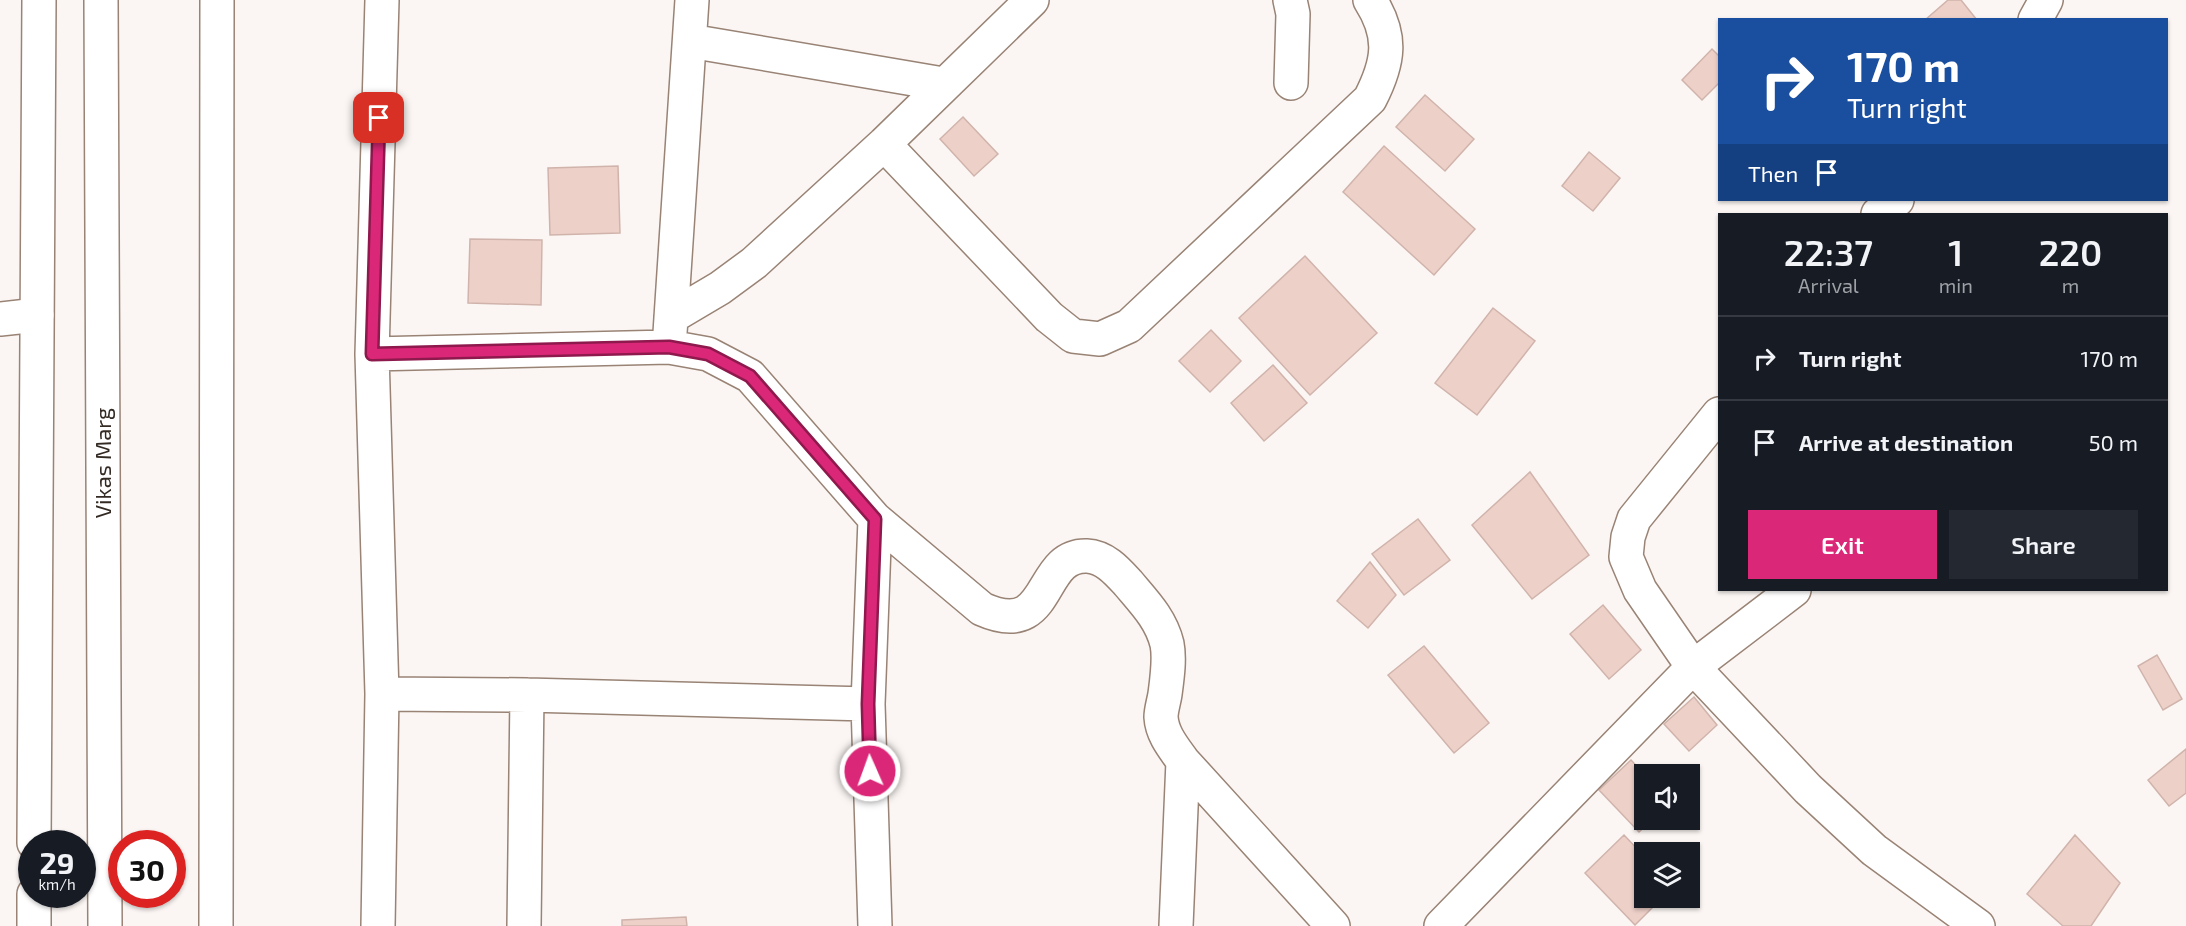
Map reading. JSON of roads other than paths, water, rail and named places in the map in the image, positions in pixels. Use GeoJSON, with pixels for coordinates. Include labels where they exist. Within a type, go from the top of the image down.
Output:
{"type":"FeatureCollection","features":[{"type":"Feature","properties":{"kind":"street"},"geometry":{"type":"LineString","coordinates":[[34,830],[39,0]]}},
{"type":"Feature","properties":{"kind":"street","name":"Vikas Marg"},"geometry":{"type":"LineString","coordinates":[[101,0],[105,926]]}},
{"type":"Feature","properties":{"kind":"street"},"geometry":{"type":"LineString","coordinates":[[216,926],[217,0]]}},
{"type":"Feature","properties":{"kind":"street"},"geometry":{"type":"LineString","coordinates":[[378,926],[382,694],[372,354],[382,0]]}},
{"type":"Feature","properties":{"kind":"street"},"geometry":{"type":"LineString","coordinates":[[670,332],[692,0]]}},
{"type":"Feature","properties":{"kind":"street"},"geometry":{"type":"LineString","coordinates":[[670,332],[720,288],[754,263],[884,144],[943,84],[1032,0]]}},
{"type":"Feature","properties":{"kind":"street"},"geometry":{"type":"LineString","coordinates":[[1290,0],[1293,14],[1291,83]]}},
{"type":"Feature","properties":{"kind":"street"},"geometry":{"type":"LineString","coordinates":[[884,144],[1049,317],[1073,336],[1100,339],[1129,326],[1370,99],[1381,76],[1386,56],[1385,32],[1370,0]]}},
{"type":"Feature","properties":{"kind":"street"},"geometry":{"type":"LineString","coordinates":[[2037,18],[2046,0]]}},
{"type":"Feature","properties":{"kind":"street"},"geometry":{"type":"LineString","coordinates":[[690,41],[943,84]]}},
{"type":"Feature","properties":{"kind":"street"},"geometry":{"type":"LineString","coordinates":[[1879,213],[1897,201]]}},
{"type":"Feature","properties":{"kind":"street"},"geometry":{"type":"LineString","coordinates":[[0,319],[37,315]]}},
{"type":"Feature","properties":{"kind":"street"},"geometry":{"type":"LineString","coordinates":[[372,354],[670,332],[750,376],[875,519],[982,609],[995,615],[1008,617],[1022,614],[1035,605],[1056,571],[1074,558],[1086,556],[1097,558],[1115,568],[1154,614],[1167,645],[1167,681],[1161,716],[1166,738],[1183,761],[1333,926]]}},
{"type":"Feature","properties":{"kind":"street"},"geometry":{"type":"LineString","coordinates":[[1718,415],[1635,519],[1628,537],[1626,557],[1640,590],[1693,667],[1824,804],[1874,850],[1978,926]]}},
{"type":"Feature","properties":{"kind":"street"},"geometry":{"type":"LineString","coordinates":[[875,519],[868,704],[875,926]]}},
{"type":"Feature","properties":{"kind":"street"},"geometry":{"type":"LineString","coordinates":[[1441,926],[1693,667],[1793,591]]}},
{"type":"Feature","properties":{"kind":"street"},"geometry":{"type":"LineString","coordinates":[[382,694],[527,695],[868,704]]}},
{"type":"Feature","properties":{"kind":"street"},"geometry":{"type":"LineString","coordinates":[[524,926],[527,695]]}},
{"type":"Feature","properties":{"kind":"street"},"geometry":{"type":"LineString","coordinates":[[1176,926],[1183,761]]}},
{"type":"Feature","properties":{"kind":"street"},"geometry":{"type":"LineString","coordinates":[[34,908],[34,926]]}}]}
